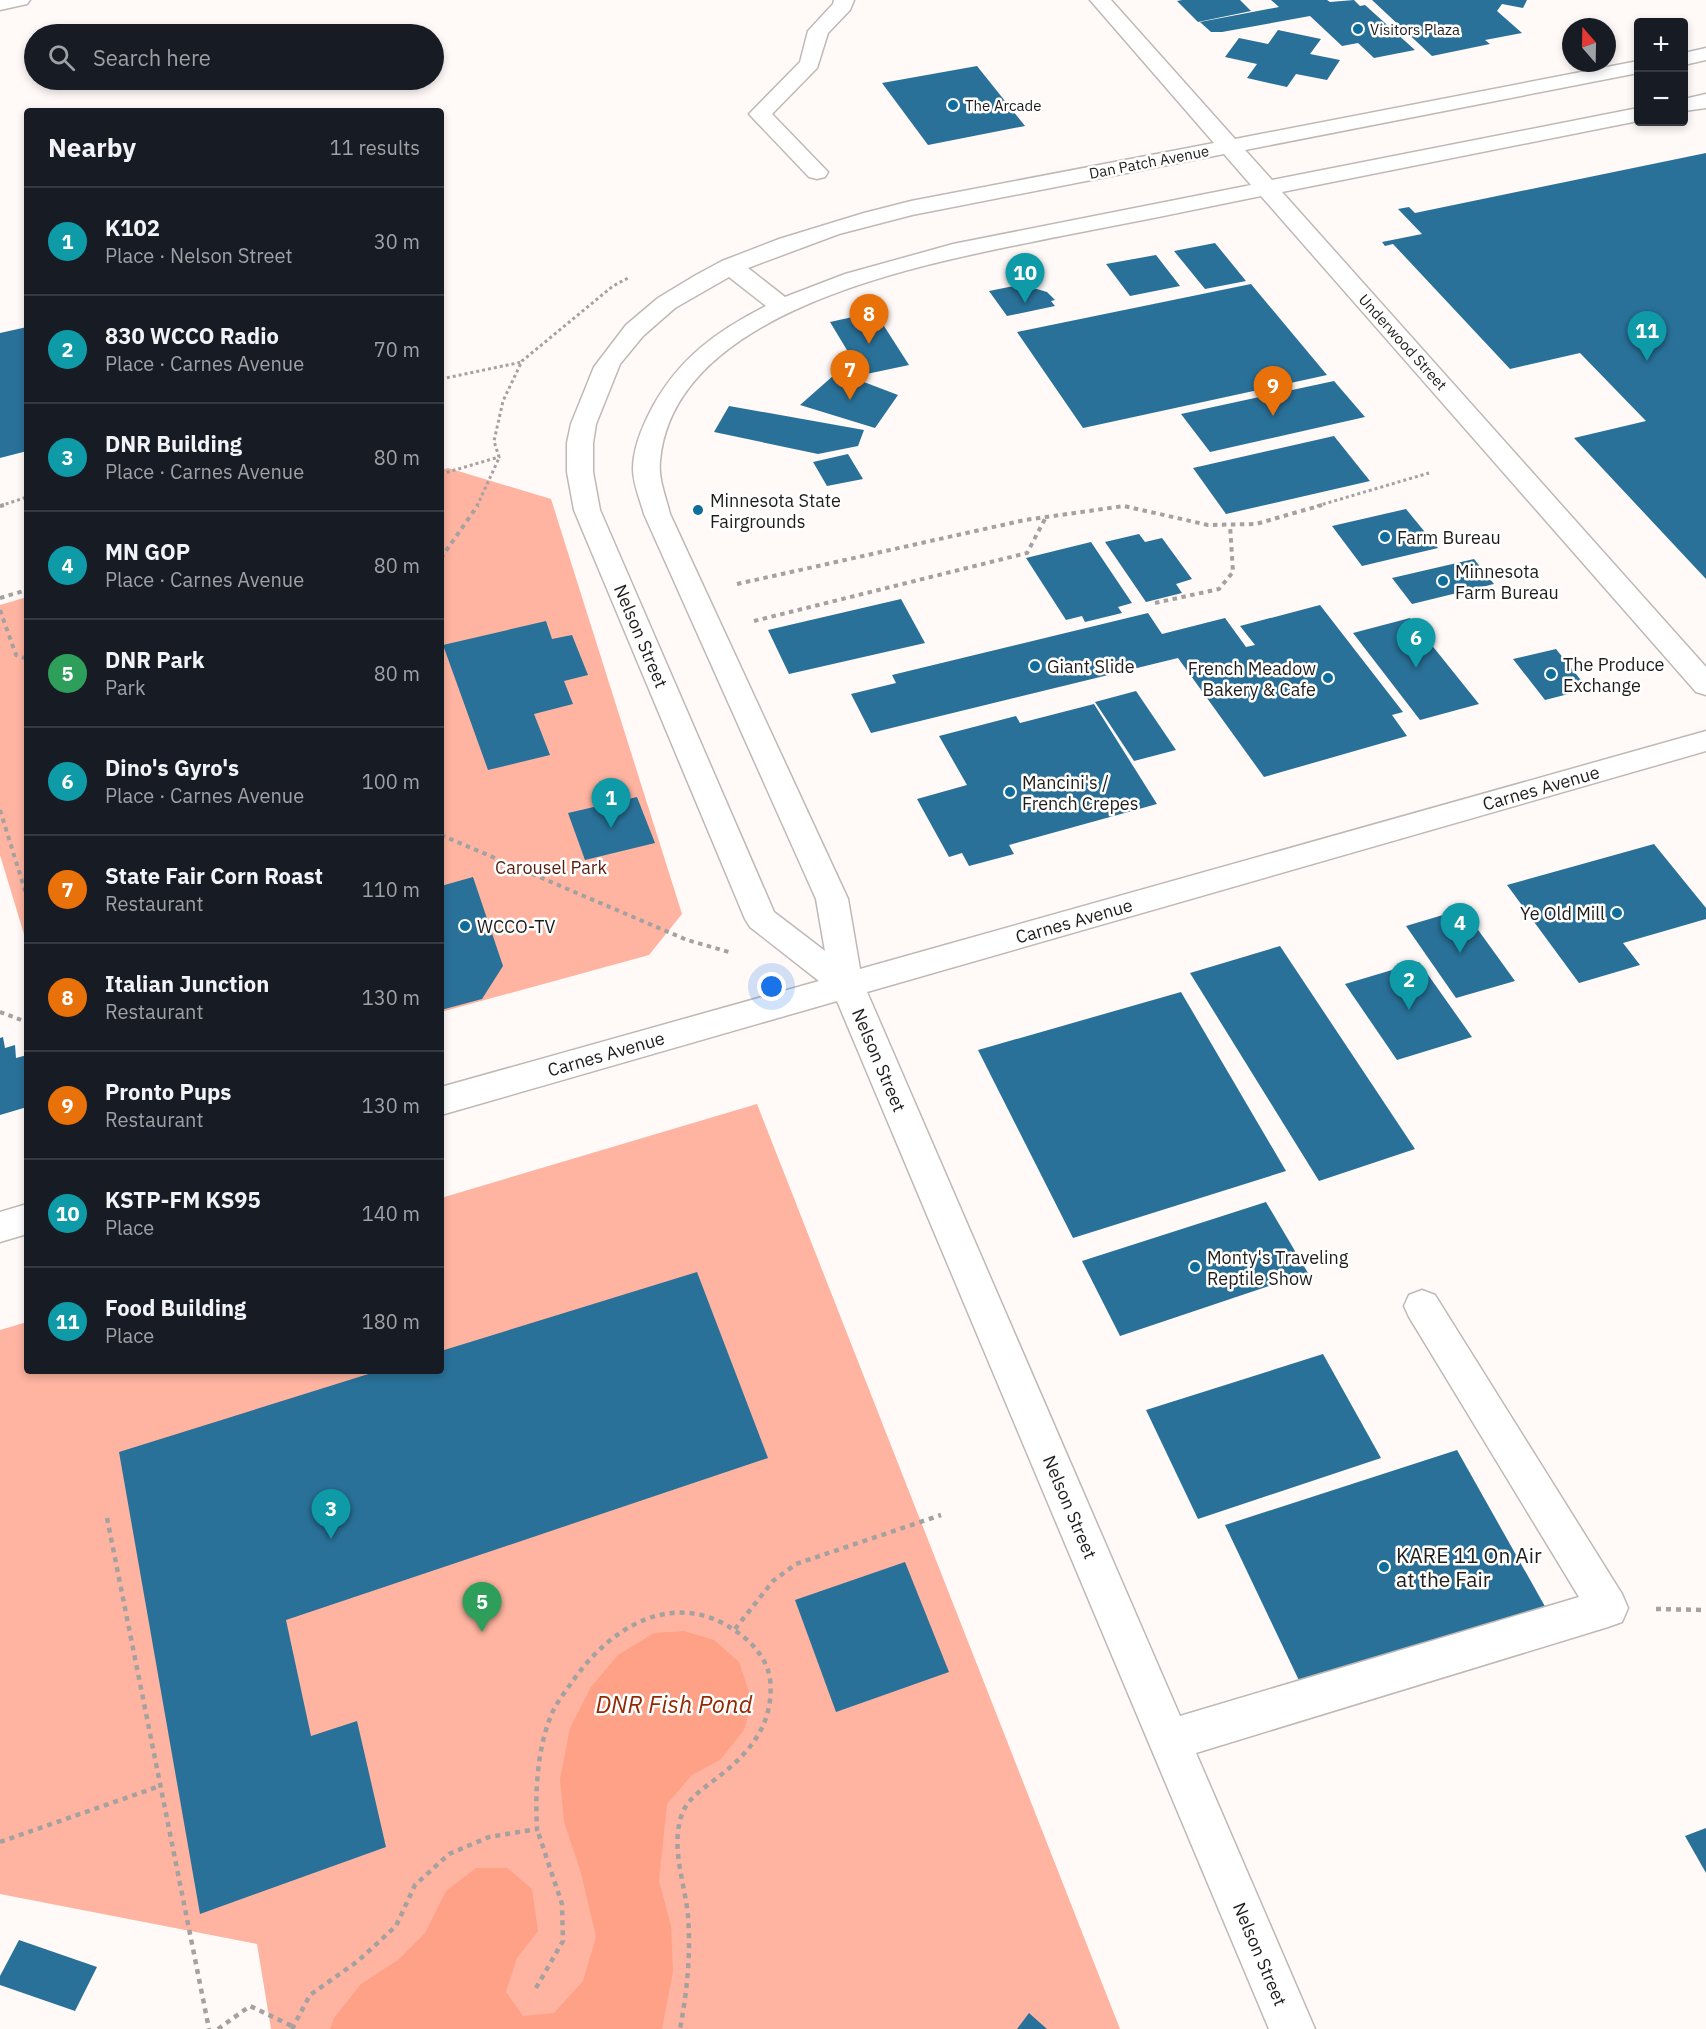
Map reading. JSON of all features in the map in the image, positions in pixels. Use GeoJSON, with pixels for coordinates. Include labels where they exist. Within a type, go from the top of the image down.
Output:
{"type":"FeatureCollection","features":[{"type":"Feature","properties":{"kind":"street"},"geometry":{"type":"LineString","coordinates":[[0,4],[20,0]]}},
{"type":"Feature","properties":{"kind":"street"},"geometry":{"type":"LineString","coordinates":[[818,172],[760,114],[810,64],[818,31],[843,6],[844,0]]}},
{"type":"Feature","properties":{"kind":"street","name":"Underwood Street"},"geometry":{"type":"LineString","coordinates":[[1100,0],[1706,684]]}},
{"type":"Feature","properties":{"kind":"street"},"geometry":{"type":"LineString","coordinates":[[1688,57],[1706,54]]}},
{"type":"Feature","properties":{"kind":"street","name":"Dan Patch Avenue"},"geometry":{"type":"LineString","coordinates":[[674,300],[730,266],[788,242],[844,224],[911,208],[1634,68]]}},
{"type":"Feature","properties":{"kind":"street"},"geometry":{"type":"LineString","coordinates":[[1688,104],[1706,100]]}},
{"type":"Feature","properties":{"kind":"street"},"geometry":{"type":"LineString","coordinates":[[730,266],[783,307],[892,265],[1634,115]]}},
{"type":"Feature","properties":{"kind":"street","name":"Nelson Street"},"geometry":{"type":"LineString","coordinates":[[674,300],[636,330],[609,362],[596,391],[581,434],[580,476],[587,510],[761,919],[848,985]]}},
{"type":"Feature","properties":{"kind":"street","name":"Nelson Street"},"geometry":{"type":"LineString","coordinates":[[783,307],[740,331],[698,361],[674,391],[654,427],[646,470],[657,514],[832,899],[848,985],[1292,2029]]}},
{"type":"Feature","properties":{"kind":"street","name":"Carnes Avenue"},"geometry":{"type":"LineString","coordinates":[[444,1100],[1706,741]]}},
{"type":"Feature","properties":{"kind":"street"},"geometry":{"type":"LineString","coordinates":[[0,1227],[24,1220]]}},
{"type":"Feature","properties":{"kind":"street"},"geometry":{"type":"LineString","coordinates":[[1169,1740],[1608,1608],[1422,1306]]}},
{"type":"Feature","properties":{"kind":"path"},"geometry":{"type":"LineString","coordinates":[[444,378],[522,361]]}},
{"type":"Feature","properties":{"kind":"path"},"geometry":{"type":"LineString","coordinates":[[444,554],[481,500],[499,457]]}},
{"type":"Feature","properties":{"kind":"path"},"geometry":{"type":"LineString","coordinates":[[736,585],[1025,520],[1124,506],[1208,525],[1256,524],[1429,473]]}},
{"type":"Feature","properties":{"kind":"path"},"geometry":{"type":"LineString","coordinates":[[0,506],[24,498]]}},
{"type":"Feature","properties":{"kind":"path"},"geometry":{"type":"LineString","coordinates":[[753,621],[1028,553],[1046,517]]}},
{"type":"Feature","properties":{"kind":"path"},"geometry":{"type":"LineString","coordinates":[[1155,603],[1219,589],[1233,572],[1230,525]]}},
{"type":"Feature","properties":{"kind":"path"},"geometry":{"type":"LineString","coordinates":[[0,598],[24,591]]}},
{"type":"Feature","properties":{"kind":"path"},"geometry":{"type":"LineString","coordinates":[[0,610],[16,655],[24,658]]}},
{"type":"Feature","properties":{"kind":"path"},"geometry":{"type":"LineString","coordinates":[[0,810],[24,887]]}},
{"type":"Feature","properties":{"kind":"path"},"geometry":{"type":"LineString","coordinates":[[444,836],[687,940],[738,955]]}},
{"type":"Feature","properties":{"kind":"path"},"geometry":{"type":"LineString","coordinates":[[0,1012],[24,1021]]}},
{"type":"Feature","properties":{"kind":"path"},"geometry":{"type":"LineString","coordinates":[[735,1629],[773,1581],[796,1564],[941,1515]]}},
{"type":"Feature","properties":{"kind":"path"},"geometry":{"type":"LineString","coordinates":[[107,1518],[209,2029]]}},
{"type":"Feature","properties":{"kind":"path"},"geometry":{"type":"LineString","coordinates":[[536,1988],[563,1941],[562,1904],[537,1829],[535,1792],[542,1748],[553,1712],[575,1677],[595,1652],[618,1632],[652,1617],[680,1612],[708,1617],[735,1629],[760,1651],[770,1678],[771,1707],[758,1741],[739,1762],[686,1805],[678,1829],[680,1871],[688,1915],[688,1964],[680,2029]]}},
{"type":"Feature","properties":{"kind":"path"},"geometry":{"type":"LineString","coordinates":[[0,1842],[160,1786]]}},
{"type":"Feature","properties":{"kind":"path"},"geometry":{"type":"LineString","coordinates":[[218,2029],[250,2006],[292,2028],[310,1995],[358,1961],[396,1926],[415,1885],[449,1854],[489,1837],[537,1829]]}},
{"type":"Feature","properties":{"kind":"green space","name":"Carousel Park"},"geometry":{"type":"Polygon","coordinates":[[[448,468],[551,499],[682,914],[649,955],[444,1011],[444,469],[448,468]]]}},
{"type":"Feature","properties":{"kind":"green space"},"geometry":{"type":"Polygon","coordinates":[[[24,598],[24,934],[0,855],[0,605],[24,598]]]}},
{"type":"Feature","properties":{"kind":"green space"},"geometry":{"type":"Polygon","coordinates":[[[757,1104],[1120,2029],[271,2029],[257,1944],[0,1894],[0,1330],[24,1323],[24,1374],[444,1374],[444,1197],[757,1104]]]}},
{"type":"Feature","properties":{"kind":"water","name":"DNR Fish Pond"},"geometry":{"type":"Polygon","coordinates":[[[684,1631],[714,1640],[739,1662],[752,1701],[744,1730],[720,1760],[692,1775],[667,1804],[659,1881],[671,1926],[673,1971],[662,2029],[330,2029],[334,2018],[361,1984],[398,1960],[425,1933],[446,1891],[476,1868],[507,1868],[532,1889],[538,1931],[517,1958],[506,1992],[523,2016],[554,2013],[583,1981],[596,1937],[581,1873],[564,1822],[560,1779],[570,1728],[591,1687],[618,1655],[654,1633],[684,1631]]]}},
{"type":"Feature","properties":{"kind":"building"},"geometry":{"type":"Polygon","coordinates":[[[1240,0],[1251,11],[1198,22],[1177,1],[1240,0]]]}},
{"type":"Feature","properties":{"kind":"building","name":"Visitors Plaza"},"geometry":{"type":"Polygon","coordinates":[[[1271,0],[1327,0],[1330,2],[1354,0],[1360,6],[1365,5],[1415,50],[1374,58],[1358,43],[1342,46],[1310,16],[1222,32],[1211,32],[1200,22],[1279,7],[1271,0]]]}},
{"type":"Feature","properties":{"kind":"building"},"geometry":{"type":"Polygon","coordinates":[[[1372,0],[1527,0],[1523,8],[1502,4],[1497,11],[1522,33],[1485,40],[1490,44],[1432,56],[1372,0]]]}},
{"type":"Feature","properties":{"kind":"building"},"geometry":{"type":"Polygon","coordinates":[[[1278,30],[1321,39],[1310,54],[1340,60],[1327,80],[1296,74],[1287,87],[1247,78],[1257,64],[1225,57],[1239,38],[1268,44],[1278,30]]]}},
{"type":"Feature","properties":{"kind":"building","name":"The Arcade"},"geometry":{"type":"Polygon","coordinates":[[[977,66],[1025,126],[928,145],[882,83],[977,66]]]}},
{"type":"Feature","properties":{"kind":"building"},"geometry":{"type":"Polygon","coordinates":[[[1706,153],[1706,579],[1574,438],[1646,421],[1580,353],[1510,369],[1393,244],[1385,246],[1382,242],[1422,234],[1398,209],[1409,207],[1415,213],[1706,153]]]}},
{"type":"Feature","properties":{"kind":"building"},"geometry":{"type":"Polygon","coordinates":[[[1215,243],[1246,281],[1205,289],[1174,251],[1215,243]]]}},
{"type":"Feature","properties":{"kind":"building"},"geometry":{"type":"Polygon","coordinates":[[[1156,255],[1180,286],[1130,296],[1106,264],[1156,255]]]}},
{"type":"Feature","properties":{"kind":"building"},"geometry":{"type":"Polygon","coordinates":[[[1251,284],[1327,375],[1083,428],[1017,332],[1251,284]]]}},
{"type":"Feature","properties":{"kind":"building"},"geometry":{"type":"Polygon","coordinates":[[[1014,286],[1030,287],[1047,292],[1055,300],[1051,301],[1055,306],[1007,316],[989,291],[1014,286]]]}},
{"type":"Feature","properties":{"kind":"building"},"geometry":{"type":"Polygon","coordinates":[[[875,312],[909,365],[862,375],[830,322],[875,312]]]}},
{"type":"Feature","properties":{"kind":"building"},"geometry":{"type":"Polygon","coordinates":[[[24,328],[24,452],[0,458],[0,333],[24,328]]]}},
{"type":"Feature","properties":{"kind":"building"},"geometry":{"type":"Polygon","coordinates":[[[842,368],[856,379],[898,395],[875,428],[800,405],[842,368]]]}},
{"type":"Feature","properties":{"kind":"building"},"geometry":{"type":"Polygon","coordinates":[[[1334,381],[1365,417],[1210,452],[1181,414],[1334,381]]]}},
{"type":"Feature","properties":{"kind":"building"},"geometry":{"type":"Polygon","coordinates":[[[729,406],[864,430],[858,446],[818,454],[714,432],[729,406]]]}},
{"type":"Feature","properties":{"kind":"building"},"geometry":{"type":"Polygon","coordinates":[[[1334,436],[1370,481],[1226,514],[1193,468],[1334,436]]]}},
{"type":"Feature","properties":{"kind":"building"},"geometry":{"type":"Polygon","coordinates":[[[848,454],[863,479],[827,486],[813,462],[848,454]]]}},
{"type":"Feature","properties":{"kind":"building","name":"Farm Bureau"},"geometry":{"type":"Polygon","coordinates":[[[1406,509],[1438,548],[1362,566],[1332,526],[1406,509]]]}},
{"type":"Feature","properties":{"kind":"building"},"geometry":{"type":"Polygon","coordinates":[[[1139,534],[1145,542],[1162,538],[1192,579],[1176,584],[1182,593],[1146,602],[1105,542],[1139,534]]]}},
{"type":"Feature","properties":{"kind":"building"},"geometry":{"type":"Polygon","coordinates":[[[1091,542],[1132,603],[1118,607],[1122,613],[1085,622],[1082,616],[1066,620],[1026,558],[1091,542]]]}},
{"type":"Feature","properties":{"kind":"building","name":"Minnesota Farm Bureau"},"geometry":{"type":"Polygon","coordinates":[[[1474,559],[1494,584],[1412,604],[1392,578],[1474,559]]]}},
{"type":"Feature","properties":{"kind":"building"},"geometry":{"type":"Polygon","coordinates":[[[901,599],[925,643],[789,674],[768,630],[901,599]]]}},
{"type":"Feature","properties":{"kind":"building"},"geometry":{"type":"Polygon","coordinates":[[[1320,605],[1403,712],[1392,715],[1407,736],[1264,777],[1178,658],[871,733],[851,694],[896,683],[892,675],[1148,613],[1162,634],[1225,618],[1246,647],[1255,645],[1240,626],[1320,605]]]}},
{"type":"Feature","properties":{"kind":"building"},"geometry":{"type":"Polygon","coordinates":[[[1410,618],[1479,704],[1420,720],[1353,633],[1410,618]]]}},
{"type":"Feature","properties":{"kind":"building"},"geometry":{"type":"Polygon","coordinates":[[[546,621],[552,639],[572,635],[588,675],[564,681],[573,704],[534,714],[550,755],[488,770],[444,645],[546,621]]]}},
{"type":"Feature","properties":{"kind":"building","name":"The Produce Exchange"},"geometry":{"type":"Polygon","coordinates":[[[1556,649],[1588,689],[1545,700],[1513,659],[1556,649]]]}},
{"type":"Feature","properties":{"kind":"building"},"geometry":{"type":"Polygon","coordinates":[[[1136,691],[1176,750],[1134,761],[1095,702],[1136,691]]]}},
{"type":"Feature","properties":{"kind":"building","name":"Mancini's / French Crepes"},"geometry":{"type":"Polygon","coordinates":[[[1094,704],[1157,804],[1009,845],[1014,854],[969,866],[962,853],[949,857],[917,799],[967,785],[939,736],[1016,716],[1020,723],[1094,704]]]}},
{"type":"Feature","properties":{"kind":"building"},"geometry":{"type":"Polygon","coordinates":[[[637,797],[655,843],[585,860],[568,813],[637,797]]]}},
{"type":"Feature","properties":{"kind":"building","name":"Ye Old Mill"},"geometry":{"type":"Polygon","coordinates":[[[1654,844],[1706,908],[1706,919],[1623,943],[1640,965],[1579,983],[1507,885],[1654,844]]]}},
{"type":"Feature","properties":{"kind":"building","name":"WCCO-TV"},"geometry":{"type":"Polygon","coordinates":[[[473,877],[503,966],[482,999],[444,1009],[444,885],[473,877]]]}},
{"type":"Feature","properties":{"kind":"building"},"geometry":{"type":"Polygon","coordinates":[[[1463,909],[1515,981],[1456,998],[1406,926],[1463,909]]]}},
{"type":"Feature","properties":{"kind":"building"},"geometry":{"type":"Polygon","coordinates":[[[1280,946],[1415,1149],[1319,1181],[1190,973],[1280,946]]]}},
{"type":"Feature","properties":{"kind":"building"},"geometry":{"type":"Polygon","coordinates":[[[1419,962],[1472,1037],[1397,1060],[1345,984],[1419,962]]]}},
{"type":"Feature","properties":{"kind":"building"},"geometry":{"type":"Polygon","coordinates":[[[1181,992],[1286,1171],[1073,1238],[978,1050],[1181,992]]]}},
{"type":"Feature","properties":{"kind":"building"},"geometry":{"type":"Polygon","coordinates":[[[3,1037],[5,1048],[15,1045],[16,1058],[24,1056],[24,1108],[0,1115],[0,1038],[3,1037]]]}},
{"type":"Feature","properties":{"kind":"building","name":"Monty's Traveling Reptile Show"},"geometry":{"type":"Polygon","coordinates":[[[1266,1202],[1308,1273],[1120,1336],[1082,1261],[1266,1202]]]}},
{"type":"Feature","properties":{"kind":"building"},"geometry":{"type":"Polygon","coordinates":[[[697,1272],[768,1458],[286,1620],[311,1736],[357,1721],[386,1847],[200,1914],[119,1452],[368,1374],[444,1374],[444,1350],[697,1272]]]}},
{"type":"Feature","properties":{"kind":"building"},"geometry":{"type":"Polygon","coordinates":[[[1323,1354],[1381,1458],[1198,1519],[1146,1410],[1323,1354]]]}},
{"type":"Feature","properties":{"kind":"building","name":"KARE 11 On Air at the Fair"},"geometry":{"type":"Polygon","coordinates":[[[1457,1450],[1547,1610],[1305,1693],[1225,1525],[1457,1450]]]}},
{"type":"Feature","properties":{"kind":"building"},"geometry":{"type":"Polygon","coordinates":[[[905,1562],[949,1672],[836,1712],[795,1600],[905,1562]]]}},
{"type":"Feature","properties":{"kind":"building"},"geometry":{"type":"Polygon","coordinates":[[[1706,1828],[1706,1873],[1685,1836],[1706,1828]]]}},
{"type":"Feature","properties":{"kind":"building"},"geometry":{"type":"Polygon","coordinates":[[[19,1940],[97,1967],[75,2011],[0,1985],[0,1976],[19,1940]]]}},
{"type":"Feature","properties":{"kind":"building"},"geometry":{"type":"Polygon","coordinates":[[[1029,2013],[1047,2029],[1017,2029],[1029,2013]]]}},
{"type":"Feature","properties":{"kind":"place","name":"Visitors Plaza"},"geometry":{"type":"Point","coordinates":[1358,29]}},
{"type":"Feature","properties":{"kind":"place","name":"The Arcade"},"geometry":{"type":"Point","coordinates":[953,105]}},
{"type":"Feature","properties":{"kind":"place","name":"KSTP-FM KS95"},"geometry":{"type":"Point","coordinates":[1025,303]}},
{"type":"Feature","properties":{"kind":"place","name":"Italian Junction"},"geometry":{"type":"Point","coordinates":[869,344]}},
{"type":"Feature","properties":{"kind":"place","name":"Food Building"},"geometry":{"type":"Point","coordinates":[1647,361]}},
{"type":"Feature","properties":{"kind":"place","name":"State Fair Corn Roast"},"geometry":{"type":"Point","coordinates":[850,400]}},
{"type":"Feature","properties":{"kind":"place","name":"Pronto Pups"},"geometry":{"type":"Point","coordinates":[1273,416]}},
{"type":"Feature","properties":{"kind":"place","name":"Minnesota State Fairgrounds"},"geometry":{"type":"Point","coordinates":[698,510]}},
{"type":"Feature","properties":{"kind":"place","name":"Farm Bureau"},"geometry":{"type":"Point","coordinates":[1385,537]}},
{"type":"Feature","properties":{"kind":"place","name":"Minnesota Farm Bureau"},"geometry":{"type":"Point","coordinates":[1443,581]}},
{"type":"Feature","properties":{"kind":"place","name":"Giant Slide"},"geometry":{"type":"Point","coordinates":[1035,666]}},
{"type":"Feature","properties":{"kind":"place","name":"Dino's Gyro's"},"geometry":{"type":"Point","coordinates":[1416,668]}},
{"type":"Feature","properties":{"kind":"place","name":"The Produce Exchange"},"geometry":{"type":"Point","coordinates":[1551,674]}},
{"type":"Feature","properties":{"kind":"place","name":"French Meadow Bakery & Cafe"},"geometry":{"type":"Point","coordinates":[1328,678]}},
{"type":"Feature","properties":{"kind":"place","name":"Mancini's / French Crepes"},"geometry":{"type":"Point","coordinates":[1010,792]}},
{"type":"Feature","properties":{"kind":"place","name":"K102"},"geometry":{"type":"Point","coordinates":[611,828]}},
{"type":"Feature","properties":{"kind":"place","name":"Ye Old Mill"},"geometry":{"type":"Point","coordinates":[1617,913]}},
{"type":"Feature","properties":{"kind":"place","name":"WCCO-TV"},"geometry":{"type":"Point","coordinates":[465,926]}},
{"type":"Feature","properties":{"kind":"place","name":"MN GOP"},"geometry":{"type":"Point","coordinates":[1460,953]}},
{"type":"Feature","properties":{"kind":"place","name":"830 WCCO Radio"},"geometry":{"type":"Point","coordinates":[1409,1010]}},
{"type":"Feature","properties":{"kind":"place","name":"Monty's Traveling Reptile Show"},"geometry":{"type":"Point","coordinates":[1195,1267]}},
{"type":"Feature","properties":{"kind":"place","name":"DNR Building"},"geometry":{"type":"Point","coordinates":[331,1539]}},
{"type":"Feature","properties":{"kind":"place","name":"KARE 11 On Air at the Fair"},"geometry":{"type":"Point","coordinates":[1384,1567]}},
{"type":"Feature","properties":{"kind":"place","name":"DNR Park"},"geometry":{"type":"Point","coordinates":[482,1632]}}]}
